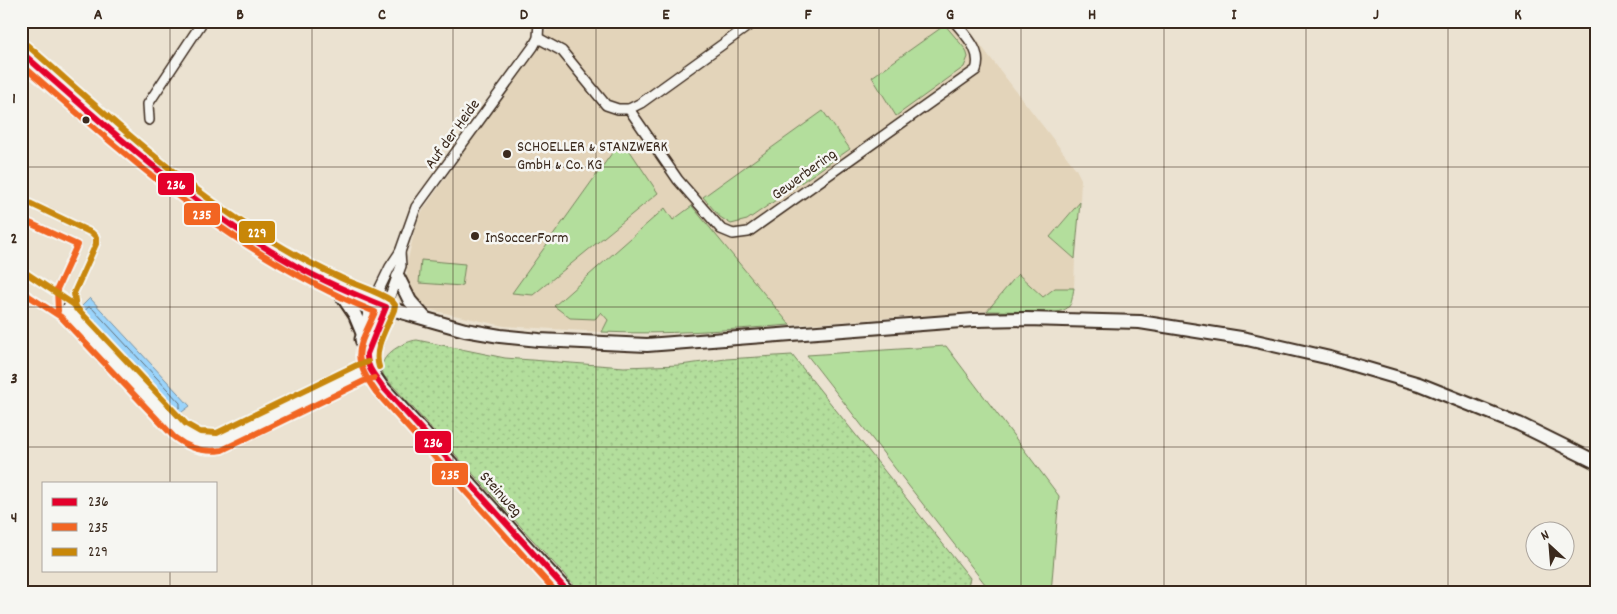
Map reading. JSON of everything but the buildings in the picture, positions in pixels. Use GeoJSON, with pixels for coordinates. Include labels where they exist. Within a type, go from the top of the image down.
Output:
{"type":"FeatureCollection","features":[{"type":"Feature","properties":{"kind":"main road"},"geometry":{"type":"LineString","coordinates":[[24,54],[186,191],[243,233],[276,254],[334,285],[373,302],[465,330],[539,340],[647,345],[974,320],[1026,319],[1140,322],[1247,339],[1330,358],[1420,384],[1519,424],[1596,462]]}},
{"type":"Feature","properties":{"kind":"main road"},"geometry":{"type":"LineString","coordinates":[[398,277],[410,301],[426,318]]}},
{"type":"Feature","properties":{"kind":"main road"},"geometry":{"type":"LineString","coordinates":[[334,285],[349,304],[362,332]]}},
{"type":"Feature","properties":{"kind":"street"},"geometry":{"type":"LineString","coordinates":[[149,120],[148,104],[203,21]]}},
{"type":"Feature","properties":{"kind":"street","name":"Auf der Heide"},"geometry":{"type":"LineString","coordinates":[[373,302],[390,267],[400,252],[416,207],[533,47],[538,38],[539,21]]}},
{"type":"Feature","properties":{"kind":"street"},"geometry":{"type":"LineString","coordinates":[[538,38],[562,51],[600,98],[612,108],[629,110],[755,21]]}},
{"type":"Feature","properties":{"kind":"street","name":"Gewerbering"},"geometry":{"type":"LineString","coordinates":[[629,110],[678,180],[721,229],[733,234],[748,232],[976,70],[978,63],[976,51],[954,21]]}},
{"type":"Feature","properties":{"kind":"street","name":"Auf der Heide"},"geometry":{"type":"LineString","coordinates":[[386,307],[401,266],[400,252]]}},
{"type":"Feature","properties":{"kind":"street"},"geometry":{"type":"LineString","coordinates":[[362,332],[373,302]]}},
{"type":"Feature","properties":{"kind":"street"},"geometry":{"type":"LineString","coordinates":[[367,358],[371,342],[386,307]]}},
{"type":"Feature","properties":{"kind":"street"},"geometry":{"type":"LineString","coordinates":[[67,310],[84,331],[180,431],[190,439],[202,442],[219,442],[361,373],[371,370]]}},
{"type":"Feature","properties":{"kind":"street","name":"Steinweg"},"geometry":{"type":"LineString","coordinates":[[362,332],[361,339],[371,370],[382,386],[569,593]]}},
{"type":"Feature","properties":{"kind":"shaded area"},"geometry":{"type":"Polygon","coordinates":[[[552,21],[962,21],[1076,169],[1081,179],[1080,202],[1050,237],[1075,259],[1074,288],[1055,288],[1043,298],[1018,274],[987,311],[790,325],[691,206],[657,234],[602,332],[504,326],[431,310],[415,299],[407,281],[407,264],[415,228],[421,213],[536,48],[552,21]]]}},
{"type":"Feature","properties":{"kind":"green space"},"geometry":{"type":"Polygon","coordinates":[[[945,25],[966,50],[968,57],[964,67],[896,116],[872,77],[945,25]]]}},
{"type":"Feature","properties":{"kind":"green space"},"geometry":{"type":"Polygon","coordinates":[[[823,111],[850,149],[747,220],[731,224],[720,217],[703,197],[823,111]]]}},
{"type":"Feature","properties":{"kind":"green space"},"geometry":{"type":"Polygon","coordinates":[[[622,139],[658,193],[533,295],[512,293],[622,139]]]}},
{"type":"Feature","properties":{"kind":"green space"},"geometry":{"type":"Polygon","coordinates":[[[1080,202],[1075,259],[1050,237],[1080,202]]]}},
{"type":"Feature","properties":{"kind":"green space"},"geometry":{"type":"Polygon","coordinates":[[[692,206],[790,325],[673,332],[602,332],[608,320],[601,312],[595,319],[570,318],[554,306],[665,208],[673,220],[692,206]]]}},
{"type":"Feature","properties":{"kind":"green space"},"geometry":{"type":"Polygon","coordinates":[[[421,260],[465,264],[462,286],[419,283],[421,260]]]}},
{"type":"Feature","properties":{"kind":"green space"},"geometry":{"type":"Polygon","coordinates":[[[1018,274],[1043,297],[1055,288],[1074,288],[1070,304],[1066,309],[1056,312],[987,311],[1018,274]]]}},
{"type":"Feature","properties":{"kind":"green space"},"geometry":{"type":"Polygon","coordinates":[[[417,340],[505,358],[624,367],[680,365],[726,359],[792,355],[970,578],[966,593],[581,593],[384,376],[383,363],[389,353],[406,343],[417,340]]]}},
{"type":"Feature","properties":{"kind":"green space"},"geometry":{"type":"Polygon","coordinates":[[[946,346],[1059,496],[1051,593],[992,593],[807,355],[946,346]]]}},
{"type":"Feature","properties":{"kind":"water"},"geometry":{"type":"Polygon","coordinates":[[[90,298],[190,406],[174,418],[76,312],[90,298]]]}},
{"type":"Feature","properties":{"kind":"transit line","name":"229"},"geometry":{"type":"LineString","coordinates":[[27,45],[137,142],[194,188],[264,236],[305,260],[392,301],[395,305],[394,310],[379,345],[379,367]]}},
{"type":"Feature","properties":{"kind":"transit line","name":"236"},"geometry":{"type":"LineString","coordinates":[[21,52],[153,166],[223,219],[259,244],[296,266],[386,307],[367,354],[369,367],[374,375],[569,593]]}},
{"type":"Feature","properties":{"kind":"transit line","name":"235"},"geometry":{"type":"LineString","coordinates":[[21,64],[145,170],[231,234],[277,263],[324,289],[375,312],[364,335],[359,352],[362,369],[376,392],[557,593]]}},
{"type":"Feature","properties":{"kind":"transit line","name":"229"},"geometry":{"type":"LineString","coordinates":[[25,201],[92,233],[96,237],[96,244],[74,293],[76,309]]}},
{"type":"Feature","properties":{"kind":"transit line","name":"235"},"geometry":{"type":"LineString","coordinates":[[21,219],[77,245],[57,289],[58,311]]}},
{"type":"Feature","properties":{"kind":"transit line","name":"229"},"geometry":{"type":"LineString","coordinates":[[26,273],[73,304],[186,424],[200,432],[217,433],[357,365],[368,362]]}},
{"type":"Feature","properties":{"kind":"transit line","name":"235"},"geometry":{"type":"LineString","coordinates":[[21,291],[61,317],[174,437],[196,449],[222,450],[364,381],[374,378]]}},
{"type":"Feature","properties":{"kind":"place","name":"SCHOELLER & STANZWERK GmbH & Co. KG"},"geometry":{"type":"Point","coordinates":[507,154]}},
{"type":"Feature","properties":{"kind":"place","name":"InSoccerForm"},"geometry":{"type":"Point","coordinates":[475,236]}}]}
